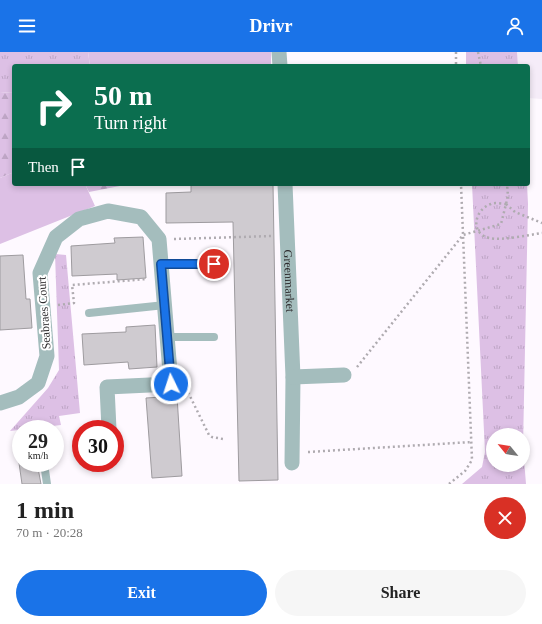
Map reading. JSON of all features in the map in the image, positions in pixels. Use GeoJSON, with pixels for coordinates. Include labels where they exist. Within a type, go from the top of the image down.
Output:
{"type":"FeatureCollection","features":[{"type":"Feature","properties":{"kind":"street"},"geometry":{"type":"LineString","coordinates":[[279,52],[280,64]]}},
{"type":"Feature","properties":{"kind":"street","name":"Greenmarket"},"geometry":{"type":"LineString","coordinates":[[285,186],[293,377],[292,458]]}},
{"type":"Feature","properties":{"kind":"street","name":"Seabraes Court"},"geometry":{"type":"LineString","coordinates":[[0,403],[19,397],[38,383],[47,356],[40,273],[56,237],[79,219],[108,211],[141,217],[159,239]]}},
{"type":"Feature","properties":{"kind":"street"},"geometry":{"type":"LineString","coordinates":[[108,420],[106,387],[171,384],[159,239]]}},
{"type":"Feature","properties":{"kind":"street"},"geometry":{"type":"LineString","coordinates":[[293,377],[344,375]]}},
{"type":"Feature","properties":{"kind":"lane"},"geometry":{"type":"LineString","coordinates":[[162,271],[214,264]]}},
{"type":"Feature","properties":{"kind":"lane"},"geometry":{"type":"LineString","coordinates":[[89,313],[165,305]]}},
{"type":"Feature","properties":{"kind":"lane"},"geometry":{"type":"LineString","coordinates":[[167,337],[214,337]]}},
{"type":"Feature","properties":{"kind":"lane"},"geometry":{"type":"LineString","coordinates":[[45,472],[47,484]]}},
{"type":"Feature","properties":{"kind":"path"},"geometry":{"type":"LineString","coordinates":[[456,52],[456,64]]}},
{"type":"Feature","properties":{"kind":"path"},"geometry":{"type":"LineString","coordinates":[[478,52],[481,64]]}},
{"type":"Feature","properties":{"kind":"path"},"geometry":{"type":"LineString","coordinates":[[449,484],[465,471],[472,460],[461,186]]}},
{"type":"Feature","properties":{"kind":"path"},"geometry":{"type":"LineString","coordinates":[[344,375],[359,365],[463,235],[501,224],[506,204],[507,186]]}},
{"type":"Feature","properties":{"kind":"path"},"geometry":{"type":"LineString","coordinates":[[542,223],[515,212],[506,204],[492,203],[483,208],[477,214],[476,226],[480,234],[489,238],[542,233]]}},
{"type":"Feature","properties":{"kind":"path"},"geometry":{"type":"LineString","coordinates":[[159,239],[288,236]]}},
{"type":"Feature","properties":{"kind":"path"},"geometry":{"type":"LineString","coordinates":[[74,303],[72,285],[162,271]]}},
{"type":"Feature","properties":{"kind":"path"},"geometry":{"type":"LineString","coordinates":[[171,384],[185,387],[209,435],[212,438],[223,439]]}},
{"type":"Feature","properties":{"kind":"path"},"geometry":{"type":"LineString","coordinates":[[292,458],[472,442]]}},
{"type":"Feature","properties":{"kind":"shaded area"},"geometry":{"type":"Polygon","coordinates":[[[517,52],[542,52],[542,99],[530,98],[530,64],[518,64],[517,52]]]}},
{"type":"Feature","properties":{"kind":"green space"},"geometry":{"type":"Polygon","coordinates":[[[0,52],[88,52],[90,64],[12,64],[12,93],[0,92],[0,52]]]}},
{"type":"Feature","properties":{"kind":"green space"},"geometry":{"type":"Polygon","coordinates":[[[88,52],[271,52],[271,64],[90,64],[88,52]]]}},
{"type":"Feature","properties":{"kind":"green space"},"geometry":{"type":"Polygon","coordinates":[[[466,52],[517,52],[518,64],[466,64],[466,52]]]}},
{"type":"Feature","properties":{"kind":"green space"},"geometry":{"type":"Polygon","coordinates":[[[0,92],[12,93],[12,173],[0,178],[0,92]]]}},
{"type":"Feature","properties":{"kind":"green space"},"geometry":{"type":"Polygon","coordinates":[[[12,173],[12,186],[86,186],[95,206],[0,244],[0,178],[12,173]]]}},
{"type":"Feature","properties":{"kind":"green space"},"geometry":{"type":"Polygon","coordinates":[[[86,186],[120,186],[89,192],[86,186]]]}},
{"type":"Feature","properties":{"kind":"green space"},"geometry":{"type":"Polygon","coordinates":[[[472,186],[527,186],[523,428],[486,428],[486,472],[525,472],[526,484],[462,484],[482,467],[485,452],[472,186]]]}},
{"type":"Feature","properties":{"kind":"green space"},"geometry":{"type":"Polygon","coordinates":[[[55,254],[66,255],[80,413],[59,416],[60,420],[20,420],[48,388],[59,370],[55,254]]]}},
{"type":"Feature","properties":{"kind":"building"},"geometry":{"type":"Polygon","coordinates":[[[191,186],[273,186],[278,480],[239,481],[233,222],[166,223],[166,193],[191,192],[191,186]]]}},
{"type":"Feature","properties":{"kind":"building"},"geometry":{"type":"Polygon","coordinates":[[[143,237],[146,278],[117,280],[117,274],[72,276],[71,246],[115,243],[114,238],[143,237]]]}},
{"type":"Feature","properties":{"kind":"building"},"geometry":{"type":"Polygon","coordinates":[[[23,255],[26,299],[30,299],[32,328],[0,330],[0,256],[23,255]]]}},
{"type":"Feature","properties":{"kind":"building"},"geometry":{"type":"Polygon","coordinates":[[[155,325],[157,367],[129,369],[128,362],[84,365],[82,334],[126,332],[126,327],[155,325]]]}},
{"type":"Feature","properties":{"kind":"building"},"geometry":{"type":"Polygon","coordinates":[[[177,396],[182,476],[152,478],[146,398],[177,396]]]}},
{"type":"Feature","properties":{"kind":"building"},"geometry":{"type":"Polygon","coordinates":[[[20,472],[39,472],[41,484],[22,484],[20,472]]]}},
{"type":"Feature","properties":{"kind":"route"},"geometry":{"type":"LineString","coordinates":[[171,384],[161,264],[214,264]]}}]}
